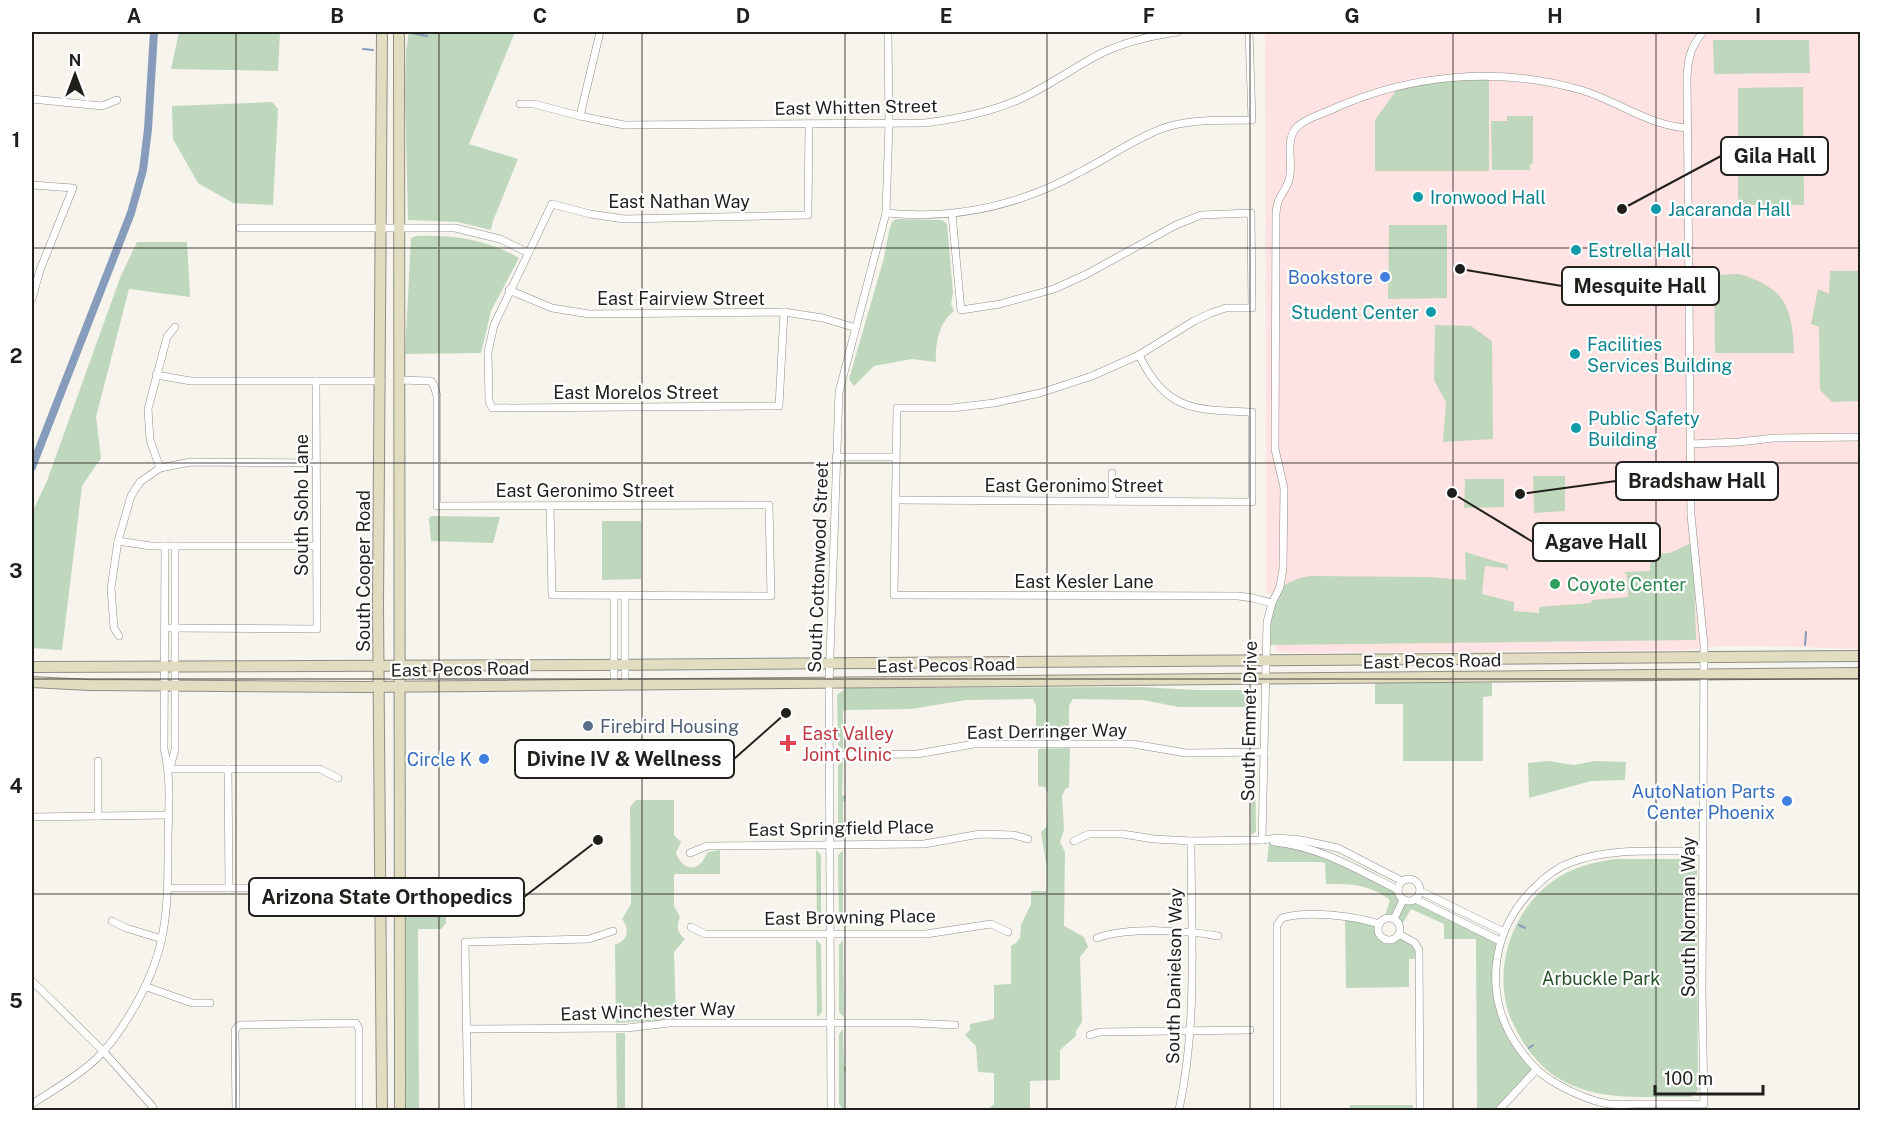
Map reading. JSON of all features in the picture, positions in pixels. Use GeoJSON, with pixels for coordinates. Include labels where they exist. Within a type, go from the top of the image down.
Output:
{"type":"FeatureCollection","features":[{"type":"Feature","properties":{"kind":"main road","name":"South Cooper Road"},"geometry":{"type":"LineString","coordinates":[[382,32],[379,665],[382,1110]]}},
{"type":"Feature","properties":{"kind":"main road","name":"South Cooper Road"},"geometry":{"type":"LineString","coordinates":[[399,32],[400,1110]]}},
{"type":"Feature","properties":{"kind":"main road","name":"East Pecos Road"},"geometry":{"type":"LineString","coordinates":[[32,667],[171,668],[1860,656]]}},
{"type":"Feature","properties":{"kind":"main road"},"geometry":{"type":"LineString","coordinates":[[1497,660],[1497,676]]}},
{"type":"Feature","properties":{"kind":"main road","name":"East Pecos Road"},"geometry":{"type":"LineString","coordinates":[[32,682],[379,686],[620,683],[829,684],[1860,673]]}},
{"type":"Feature","properties":{"kind":"street"},"geometry":{"type":"LineString","coordinates":[[580,116],[600,32]]}},
{"type":"Feature","properties":{"kind":"street","name":"South Cottonwood Street"},"geometry":{"type":"LineString","coordinates":[[831,1110],[829,684],[839,392],[886,213],[889,124],[888,32]]}},
{"type":"Feature","properties":{"kind":"street","name":"East Whitten Street"},"geometry":{"type":"LineString","coordinates":[[520,104],[534,104],[624,125],[925,123],[961,118],[995,109],[1020,99],[1097,55],[1124,44],[1177,32]]}},
{"type":"Feature","properties":{"kind":"street"},"geometry":{"type":"LineString","coordinates":[[886,213],[919,216],[952,214],[1002,206],[1049,189],[1126,144],[1163,128],[1201,121],[1252,120],[1249,32]]}},
{"type":"Feature","properties":{"kind":"street","name":"South Norman Way"},"geometry":{"type":"LineString","coordinates":[[1536,1070],[1556,1084],[1584,1097],[1608,1104],[1704,1104],[1704,658],[1691,515],[1688,128],[1688,57],[1703,32]]}},
{"type":"Feature","properties":{"kind":"street","name":"South Emmet Drive"},"geometry":{"type":"LineString","coordinates":[[1263,840],[1267,622],[1272,603],[1280,587],[1283,569],[1284,488],[1275,449],[1276,213],[1280,195],[1289,180],[1291,136],[1304,122],[1353,100],[1392,87],[1464,75],[1534,80],[1582,90],[1658,123],[1688,128]]}},
{"type":"Feature","properties":{"kind":"street"},"geometry":{"type":"LineString","coordinates":[[32,99],[102,106],[117,100]]}},
{"type":"Feature","properties":{"kind":"street","name":"East Nathan Way"},"geometry":{"type":"LineString","coordinates":[[527,252],[552,204],[590,214],[624,219],[808,216],[809,124]]}},
{"type":"Feature","properties":{"kind":"street"},"geometry":{"type":"LineString","coordinates":[[32,185],[74,188],[40,270],[32,299]]}},
{"type":"Feature","properties":{"kind":"street"},"geometry":{"type":"LineString","coordinates":[[896,500],[897,408],[952,408],[994,403],[1040,393],[1092,376],[1139,355],[1211,313],[1226,308],[1252,308],[1251,213],[1201,216],[1176,225],[1087,274],[1054,289],[1000,304],[961,310],[952,214]]}},
{"type":"Feature","properties":{"kind":"street"},"geometry":{"type":"LineString","coordinates":[[240,228],[465,229],[500,239],[527,252],[509,290]]}},
{"type":"Feature","properties":{"kind":"street","name":"East Fairview Street"},"geometry":{"type":"LineString","coordinates":[[509,290],[552,308],[589,314],[784,312],[823,318],[856,328]]}},
{"type":"Feature","properties":{"kind":"street","name":"East Morelos Street"},"geometry":{"type":"LineString","coordinates":[[509,290],[494,325],[488,352],[489,401],[492,408],[779,406],[784,312]]}},
{"type":"Feature","properties":{"kind":"street"},"geometry":{"type":"LineString","coordinates":[[160,468],[150,440],[148,409],[167,337],[175,327]]}},
{"type":"Feature","properties":{"kind":"street","name":"East Geronimo Street"},"geometry":{"type":"LineString","coordinates":[[896,500],[1252,502],[1252,412],[1190,406],[1166,394],[1148,372],[1139,355]]}},
{"type":"Feature","properties":{"kind":"street"},"geometry":{"type":"LineString","coordinates":[[156,375],[191,381],[381,381]]}},
{"type":"Feature","properties":{"kind":"street","name":"East Geronimo Street"},"geometry":{"type":"LineString","coordinates":[[399,380],[431,381],[434,386],[437,396],[437,506],[769,505],[771,596],[625,595]]}},
{"type":"Feature","properties":{"kind":"street","name":"South Soho Lane"},"geometry":{"type":"LineString","coordinates":[[176,628],[317,629],[316,381]]}},
{"type":"Feature","properties":{"kind":"street"},"geometry":{"type":"LineString","coordinates":[[1690,444],[1774,438],[1860,437]]}},
{"type":"Feature","properties":{"kind":"street"},"geometry":{"type":"LineString","coordinates":[[836,458],[895,458]]}},
{"type":"Feature","properties":{"kind":"street"},"geometry":{"type":"LineString","coordinates":[[119,636],[114,628],[111,588],[118,541],[131,496],[140,482],[160,468],[191,462],[316,463]]}},
{"type":"Feature","properties":{"kind":"street"},"geometry":{"type":"LineString","coordinates":[[1112,473],[1112,500]]}},
{"type":"Feature","properties":{"kind":"street","name":"East Kesler Lane"},"geometry":{"type":"LineString","coordinates":[[896,500],[894,595],[1238,597],[1272,603]]}},
{"type":"Feature","properties":{"kind":"street"},"geometry":{"type":"LineString","coordinates":[[550,506],[552,595],[625,595],[625,632],[620,683]]}},
{"type":"Feature","properties":{"kind":"street"},"geometry":{"type":"LineString","coordinates":[[118,541],[151,546],[316,546]]}},
{"type":"Feature","properties":{"kind":"street"},"geometry":{"type":"LineString","coordinates":[[165,546],[166,628],[171,668]]}},
{"type":"Feature","properties":{"kind":"street"},"geometry":{"type":"LineString","coordinates":[[32,1104],[78,1074],[103,1051],[147,987],[162,939],[167,917],[168,888],[169,769],[164,749],[176,628],[175,546]]}},
{"type":"Feature","properties":{"kind":"street"},"geometry":{"type":"LineString","coordinates":[[614,595],[614,632],[620,665],[620,683]]}},
{"type":"Feature","properties":{"kind":"street"},"geometry":{"type":"LineString","coordinates":[[614,620],[625,620]]}},
{"type":"Feature","properties":{"kind":"street"},"geometry":{"type":"LineString","coordinates":[[166,628],[176,628]]}},
{"type":"Feature","properties":{"kind":"street"},"geometry":{"type":"LineString","coordinates":[[614,632],[625,632]]}},
{"type":"Feature","properties":{"kind":"street"},"geometry":{"type":"LineString","coordinates":[[169,769],[175,750],[170,685]]}},
{"type":"Feature","properties":{"kind":"street","name":"East Derringer Way"},"geometry":{"type":"LineString","coordinates":[[830,755],[917,754],[974,744],[1133,744],[1186,753],[1263,752]]}},
{"type":"Feature","properties":{"kind":"street"},"geometry":{"type":"LineString","coordinates":[[98,761],[98,816]]}},
{"type":"Feature","properties":{"kind":"street"},"geometry":{"type":"LineString","coordinates":[[169,769],[320,769],[338,778]]}},
{"type":"Feature","properties":{"kind":"street"},"geometry":{"type":"LineString","coordinates":[[228,769],[229,888]]}},
{"type":"Feature","properties":{"kind":"street"},"geometry":{"type":"LineString","coordinates":[[32,817],[168,815]]}},
{"type":"Feature","properties":{"kind":"street","name":"East Springfield Place"},"geometry":{"type":"LineString","coordinates":[[690,853],[707,846],[924,844],[980,834],[1014,835],[1028,839]]}},
{"type":"Feature","properties":{"kind":"street"},"geometry":{"type":"LineString","coordinates":[[1074,842],[1089,834],[1122,834],[1191,841],[1278,838],[1327,844],[1402,881],[1414,880],[1419,885],[1420,891],[1415,899],[1408,901],[1399,896],[1398,890],[1402,881]]}},
{"type":"Feature","properties":{"kind":"street"},"geometry":{"type":"LineString","coordinates":[[1263,840],[1303,847],[1329,856],[1398,890]]}},
{"type":"Feature","properties":{"kind":"street","name":"South Danielson Way"},"geometry":{"type":"LineString","coordinates":[[1179,1110],[1188,1072],[1192,1031],[1191,841]]}},
{"type":"Feature","properties":{"kind":"street"},"geometry":{"type":"LineString","coordinates":[[1499,1110],[1536,1070],[1513,1041],[1495,992],[1497,951],[1516,908],[1550,873],[1572,862],[1618,852],[1703,852]]}},
{"type":"Feature","properties":{"kind":"street"},"geometry":{"type":"LineString","coordinates":[[168,888],[307,888]]}},
{"type":"Feature","properties":{"kind":"street"},"geometry":{"type":"LineString","coordinates":[[1420,891],[1504,932]]}},
{"type":"Feature","properties":{"kind":"street"},"geometry":{"type":"LineString","coordinates":[[1415,899],[1500,941]]}},
{"type":"Feature","properties":{"kind":"street"},"geometry":{"type":"LineString","coordinates":[[1394,919],[1403,900]]}},
{"type":"Feature","properties":{"kind":"street"},"geometry":{"type":"LineString","coordinates":[[1277,1110],[1277,925],[1282,918],[1297,915],[1345,916],[1379,924]]}},
{"type":"Feature","properties":{"kind":"street"},"geometry":{"type":"LineString","coordinates":[[1387,918],[1394,919],[1399,925],[1399,934],[1392,940],[1384,940],[1378,932],[1379,924],[1387,918]]}},
{"type":"Feature","properties":{"kind":"street"},"geometry":{"type":"LineString","coordinates":[[112,921],[126,928],[162,939]]}},
{"type":"Feature","properties":{"kind":"street","name":"East Browning Place"},"geometry":{"type":"LineString","coordinates":[[691,927],[705,934],[926,934],[992,924],[1008,932]]}},
{"type":"Feature","properties":{"kind":"street"},"geometry":{"type":"LineString","coordinates":[[468,1110],[465,942],[589,939],[613,931]]}},
{"type":"Feature","properties":{"kind":"street"},"geometry":{"type":"LineString","coordinates":[[1097,938],[1112,933],[1191,931],[1218,936]]}},
{"type":"Feature","properties":{"kind":"street"},"geometry":{"type":"LineString","coordinates":[[1399,934],[1411,940],[1419,950],[1420,1110]]}},
{"type":"Feature","properties":{"kind":"street"},"geometry":{"type":"LineString","coordinates":[[32,981],[103,1051],[154,1110]]}},
{"type":"Feature","properties":{"kind":"street"},"geometry":{"type":"LineString","coordinates":[[147,987],[192,1003],[210,1003]]}},
{"type":"Feature","properties":{"kind":"street"},"geometry":{"type":"LineString","coordinates":[[236,1110],[235,1030],[239,1025],[356,1023],[359,1029],[359,1110]]}},
{"type":"Feature","properties":{"kind":"street","name":"East Winchester Way"},"geometry":{"type":"LineString","coordinates":[[466,1029],[627,1028],[669,1023],[955,1025]]}},
{"type":"Feature","properties":{"kind":"street"},"geometry":{"type":"LineString","coordinates":[[1090,1035],[1100,1032],[1250,1030]]}},
{"type":"Feature","properties":{"kind":"shaded area"},"geometry":{"type":"Polygon","coordinates":[[[1265,32],[1860,32],[1860,649],[1719,646],[1688,650],[1293,653],[1276,651],[1273,642],[1283,598],[1266,592],[1265,32]]]}},
{"type":"Feature","properties":{"kind":"green space"},"geometry":{"type":"Polygon","coordinates":[[[179,32],[280,32],[278,71],[171,69],[179,32]]]}},
{"type":"Feature","properties":{"kind":"green space"},"geometry":{"type":"Polygon","coordinates":[[[409,32],[515,32],[469,144],[518,159],[491,230],[458,222],[408,220],[405,94],[409,32]]]}},
{"type":"Feature","properties":{"kind":"green space"},"geometry":{"type":"Polygon","coordinates":[[[1713,40],[1809,40],[1810,73],[1714,74],[1713,40]]]}},
{"type":"Feature","properties":{"kind":"green space"},"geometry":{"type":"Polygon","coordinates":[[[1489,77],[1489,171],[1375,171],[1375,120],[1400,85],[1489,77]]]}},
{"type":"Feature","properties":{"kind":"green space"},"geometry":{"type":"Polygon","coordinates":[[[1803,87],[1804,205],[1738,205],[1738,88],[1803,87]]]}},
{"type":"Feature","properties":{"kind":"green space"},"geometry":{"type":"Polygon","coordinates":[[[272,102],[278,109],[273,205],[233,203],[198,183],[173,139],[172,106],[272,102]]]}},
{"type":"Feature","properties":{"kind":"green space"},"geometry":{"type":"Polygon","coordinates":[[[1507,116],[1533,116],[1533,163],[1530,164],[1530,170],[1492,170],[1491,121],[1507,121],[1507,116]]]}},
{"type":"Feature","properties":{"kind":"green space"},"geometry":{"type":"Polygon","coordinates":[[[896,219],[942,220],[947,224],[953,293],[951,304],[954,311],[941,327],[936,348],[936,362],[912,359],[874,366],[854,386],[849,379],[884,258],[889,231],[892,222],[896,219]]]}},
{"type":"Feature","properties":{"kind":"green space"},"geometry":{"type":"Polygon","coordinates":[[[1389,225],[1447,225],[1447,298],[1388,299],[1389,225]]]}},
{"type":"Feature","properties":{"kind":"green space"},"geometry":{"type":"Polygon","coordinates":[[[443,236],[482,242],[519,258],[491,311],[481,353],[405,354],[411,238],[443,236]]]}},
{"type":"Feature","properties":{"kind":"green space"},"geometry":{"type":"Polygon","coordinates":[[[137,242],[187,242],[190,297],[129,289],[96,417],[101,458],[82,486],[62,650],[32,648],[32,513],[47,481],[120,278],[137,242]]]}},
{"type":"Feature","properties":{"kind":"green space"},"geometry":{"type":"Polygon","coordinates":[[[1830,271],[1860,271],[1860,401],[1832,402],[1820,390],[1819,327],[1811,324],[1818,289],[1829,294],[1830,271]]]}},
{"type":"Feature","properties":{"kind":"green space"},"geometry":{"type":"Polygon","coordinates":[[[1739,274],[1767,286],[1783,301],[1791,323],[1794,353],[1715,353],[1714,275],[1739,274]]]}},
{"type":"Feature","properties":{"kind":"green space"},"geometry":{"type":"Polygon","coordinates":[[[1435,325],[1471,326],[1492,341],[1493,439],[1443,442],[1446,402],[1434,380],[1435,325]]]}},
{"type":"Feature","properties":{"kind":"green space"},"geometry":{"type":"Polygon","coordinates":[[[1533,476],[1565,476],[1565,511],[1534,513],[1533,476]]]}},
{"type":"Feature","properties":{"kind":"green space"},"geometry":{"type":"Polygon","coordinates":[[[1465,479],[1504,479],[1504,507],[1464,508],[1465,479]]]}},
{"type":"Feature","properties":{"kind":"green space"},"geometry":{"type":"Polygon","coordinates":[[[431,516],[500,517],[493,543],[431,541],[429,519],[431,516]]]}},
{"type":"Feature","properties":{"kind":"green space"},"geometry":{"type":"Polygon","coordinates":[[[602,521],[641,521],[641,579],[602,580],[602,521]]]}},
{"type":"Feature","properties":{"kind":"green space"},"geometry":{"type":"Polygon","coordinates":[[[1693,542],[1696,640],[1266,645],[1267,622],[1280,587],[1299,578],[1311,576],[1427,577],[1466,580],[1465,552],[1508,565],[1507,571],[1505,568],[1485,566],[1482,594],[1514,602],[1514,611],[1539,613],[1539,607],[1591,603],[1592,600],[1628,597],[1627,575],[1624,572],[1650,571],[1651,554],[1670,553],[1693,542]]]}},
{"type":"Feature","properties":{"kind":"green space"},"geometry":{"type":"Polygon","coordinates":[[[1375,683],[1492,683],[1492,696],[1483,697],[1483,761],[1403,761],[1403,704],[1375,704],[1375,683]]]}},
{"type":"Feature","properties":{"kind":"green space"},"geometry":{"type":"Polygon","coordinates":[[[1141,687],[1250,690],[1256,696],[1255,741],[1251,747],[1250,707],[1179,707],[1143,700],[1073,699],[1069,706],[1069,738],[1036,738],[1036,706],[1033,699],[966,700],[911,709],[843,710],[843,749],[838,745],[837,695],[846,688],[1141,687]]]}},
{"type":"Feature","properties":{"kind":"green space"},"geometry":{"type":"Polygon","coordinates":[[[1070,748],[1069,788],[1066,788],[1062,796],[1064,830],[1060,842],[1065,852],[1064,926],[1084,937],[1088,947],[1080,957],[1082,1022],[1076,1031],[1076,1036],[1060,1050],[1060,1080],[1030,1081],[1030,1108],[1033,1110],[987,1110],[994,1104],[994,1073],[978,1072],[976,1046],[965,1035],[970,1030],[970,1024],[994,1019],[994,985],[1011,984],[1011,946],[1020,938],[1021,925],[1031,904],[1031,891],[1047,891],[1047,868],[1041,832],[1047,826],[1048,794],[1045,787],[1038,786],[1038,749],[1070,748]]]}},
{"type":"Feature","properties":{"kind":"green space"},"geometry":{"type":"Polygon","coordinates":[[[1251,757],[1255,762],[1256,832],[1251,835],[1251,757]]]}},
{"type":"Feature","properties":{"kind":"green space"},"geometry":{"type":"Polygon","coordinates":[[[843,761],[842,795],[846,796],[846,801],[843,802],[843,838],[838,833],[838,765],[843,761]]]}},
{"type":"Feature","properties":{"kind":"green space"},"geometry":{"type":"Polygon","coordinates":[[[1548,761],[1574,765],[1595,761],[1626,762],[1625,780],[1591,781],[1529,798],[1528,763],[1548,761]]]}},
{"type":"Feature","properties":{"kind":"green space"},"geometry":{"type":"Polygon","coordinates":[[[636,800],[674,800],[674,835],[681,842],[676,853],[679,860],[688,867],[695,867],[700,864],[708,852],[720,850],[720,874],[674,874],[674,906],[680,917],[679,932],[685,939],[674,952],[676,1019],[616,1023],[615,945],[625,938],[627,931],[622,919],[631,904],[630,807],[636,800]]]}},
{"type":"Feature","properties":{"kind":"green space"},"geometry":{"type":"Polygon","coordinates":[[[1269,842],[1314,851],[1398,892],[1404,900],[1415,899],[1500,941],[1495,970],[1506,1026],[1536,1070],[1499,1110],[1477,1110],[1476,939],[1444,939],[1444,924],[1411,909],[1400,928],[1394,919],[1384,919],[1390,900],[1375,891],[1360,886],[1326,884],[1325,863],[1267,862],[1269,842]]]}},
{"type":"Feature","properties":{"kind":"green space"},"geometry":{"type":"Polygon","coordinates":[[[816,850],[821,855],[821,923],[817,928],[816,850]]]}},
{"type":"Feature","properties":{"kind":"green space"},"geometry":{"type":"Polygon","coordinates":[[[843,850],[843,927],[839,923],[838,855],[843,850]]]}},
{"type":"Feature","properties":{"kind":"green space","name":"Arbuckle Park"},"geometry":{"type":"Polygon","coordinates":[[[1617,859],[1690,859],[1697,865],[1698,1090],[1691,1097],[1610,1095],[1595,1093],[1565,1082],[1544,1068],[1532,1054],[1518,1033],[1508,1011],[1504,966],[1514,929],[1523,912],[1548,884],[1564,874],[1590,864],[1617,859]]]}},
{"type":"Feature","properties":{"kind":"green space"},"geometry":{"type":"Polygon","coordinates":[[[406,895],[445,895],[446,923],[441,929],[418,929],[419,1110],[406,1110],[406,895]]]}},
{"type":"Feature","properties":{"kind":"green space"},"geometry":{"type":"Polygon","coordinates":[[[1345,916],[1379,924],[1378,932],[1384,940],[1392,940],[1398,936],[1411,940],[1420,959],[1409,959],[1409,987],[1346,988],[1345,916]]]}},
{"type":"Feature","properties":{"kind":"green space"},"geometry":{"type":"Polygon","coordinates":[[[816,939],[821,945],[822,1012],[817,1017],[816,939]]]}},
{"type":"Feature","properties":{"kind":"green space"},"geometry":{"type":"Polygon","coordinates":[[[843,940],[844,1017],[839,1012],[839,945],[843,940]]]}},
{"type":"Feature","properties":{"kind":"green space"},"geometry":{"type":"Polygon","coordinates":[[[843,1029],[844,1066],[846,1067],[844,1110],[839,1104],[839,1034],[843,1029]]]}},
{"type":"Feature","properties":{"kind":"green space"},"geometry":{"type":"Polygon","coordinates":[[[616,1033],[625,1033],[625,1110],[617,1110],[616,1033]]]}},
{"type":"Feature","properties":{"kind":"green space"},"geometry":{"type":"Polygon","coordinates":[[[1350,1105],[1413,1105],[1413,1110],[1350,1110],[1350,1105]]]}},
{"type":"Feature","properties":{"kind":"waterway"},"geometry":{"type":"LineString","coordinates":[[32,467],[131,213],[143,170],[154,32]]}},
{"type":"Feature","properties":{"kind":"waterway"},"geometry":{"type":"LineString","coordinates":[[411,33],[427,36]]}},
{"type":"Feature","properties":{"kind":"waterway"},"geometry":{"type":"LineString","coordinates":[[363,49],[373,50]]}},
{"type":"Feature","properties":{"kind":"waterway"},"geometry":{"type":"LineString","coordinates":[[1805,645],[1806,632]]}},
{"type":"Feature","properties":{"kind":"waterway"},"geometry":{"type":"LineString","coordinates":[[1686,879],[1693,879]]}},
{"type":"Feature","properties":{"kind":"waterway"},"geometry":{"type":"LineString","coordinates":[[409,905],[425,905]]}},
{"type":"Feature","properties":{"kind":"waterway"},"geometry":{"type":"LineString","coordinates":[[1519,925],[1525,928]]}},
{"type":"Feature","properties":{"kind":"waterway"},"geometry":{"type":"LineString","coordinates":[[1529,1048],[1533,1045]]}},
{"type":"Feature","properties":{"kind":"place","name":"Ironwood Hall"},"geometry":{"type":"Point","coordinates":[1418,197]}},
{"type":"Feature","properties":{"kind":"place","name":"Gila Hall"},"geometry":{"type":"Point","coordinates":[1622,209]}},
{"type":"Feature","properties":{"kind":"place","name":"Jacaranda Hall"},"geometry":{"type":"Point","coordinates":[1656,209]}},
{"type":"Feature","properties":{"kind":"place","name":"Estrella Hall"},"geometry":{"type":"Point","coordinates":[1576,250]}},
{"type":"Feature","properties":{"kind":"place","name":"Mesquite Hall"},"geometry":{"type":"Point","coordinates":[1460,269]}},
{"type":"Feature","properties":{"kind":"place","name":"Bookstore"},"geometry":{"type":"Point","coordinates":[1385,277]}},
{"type":"Feature","properties":{"kind":"place","name":"Student Center"},"geometry":{"type":"Point","coordinates":[1431,312]}},
{"type":"Feature","properties":{"kind":"place","name":"Facilities Services Building"},"geometry":{"type":"Point","coordinates":[1575,354]}},
{"type":"Feature","properties":{"kind":"place","name":"Public Safety Building"},"geometry":{"type":"Point","coordinates":[1576,428]}},
{"type":"Feature","properties":{"kind":"place","name":"Agave Hall"},"geometry":{"type":"Point","coordinates":[1452,493]}},
{"type":"Feature","properties":{"kind":"place","name":"Bradshaw Hall"},"geometry":{"type":"Point","coordinates":[1520,494]}},
{"type":"Feature","properties":{"kind":"place","name":"Coyote Center"},"geometry":{"type":"Point","coordinates":[1555,584]}},
{"type":"Feature","properties":{"kind":"place","name":"Divine IV & Wellness"},"geometry":{"type":"Point","coordinates":[786,713]}},
{"type":"Feature","properties":{"kind":"place","name":"Firebird Housing"},"geometry":{"type":"Point","coordinates":[588,726]}},
{"type":"Feature","properties":{"kind":"place","name":"East Valley Joint Clinic"},"geometry":{"type":"Point","coordinates":[788,743]}},
{"type":"Feature","properties":{"kind":"place","name":"Circle K"},"geometry":{"type":"Point","coordinates":[484,759]}},
{"type":"Feature","properties":{"kind":"place","name":"AutoNation Parts Center Phoenix"},"geometry":{"type":"Point","coordinates":[1787,801]}},
{"type":"Feature","properties":{"kind":"place","name":"Arizona State Orthopedics"},"geometry":{"type":"Point","coordinates":[598,840]}}]}
